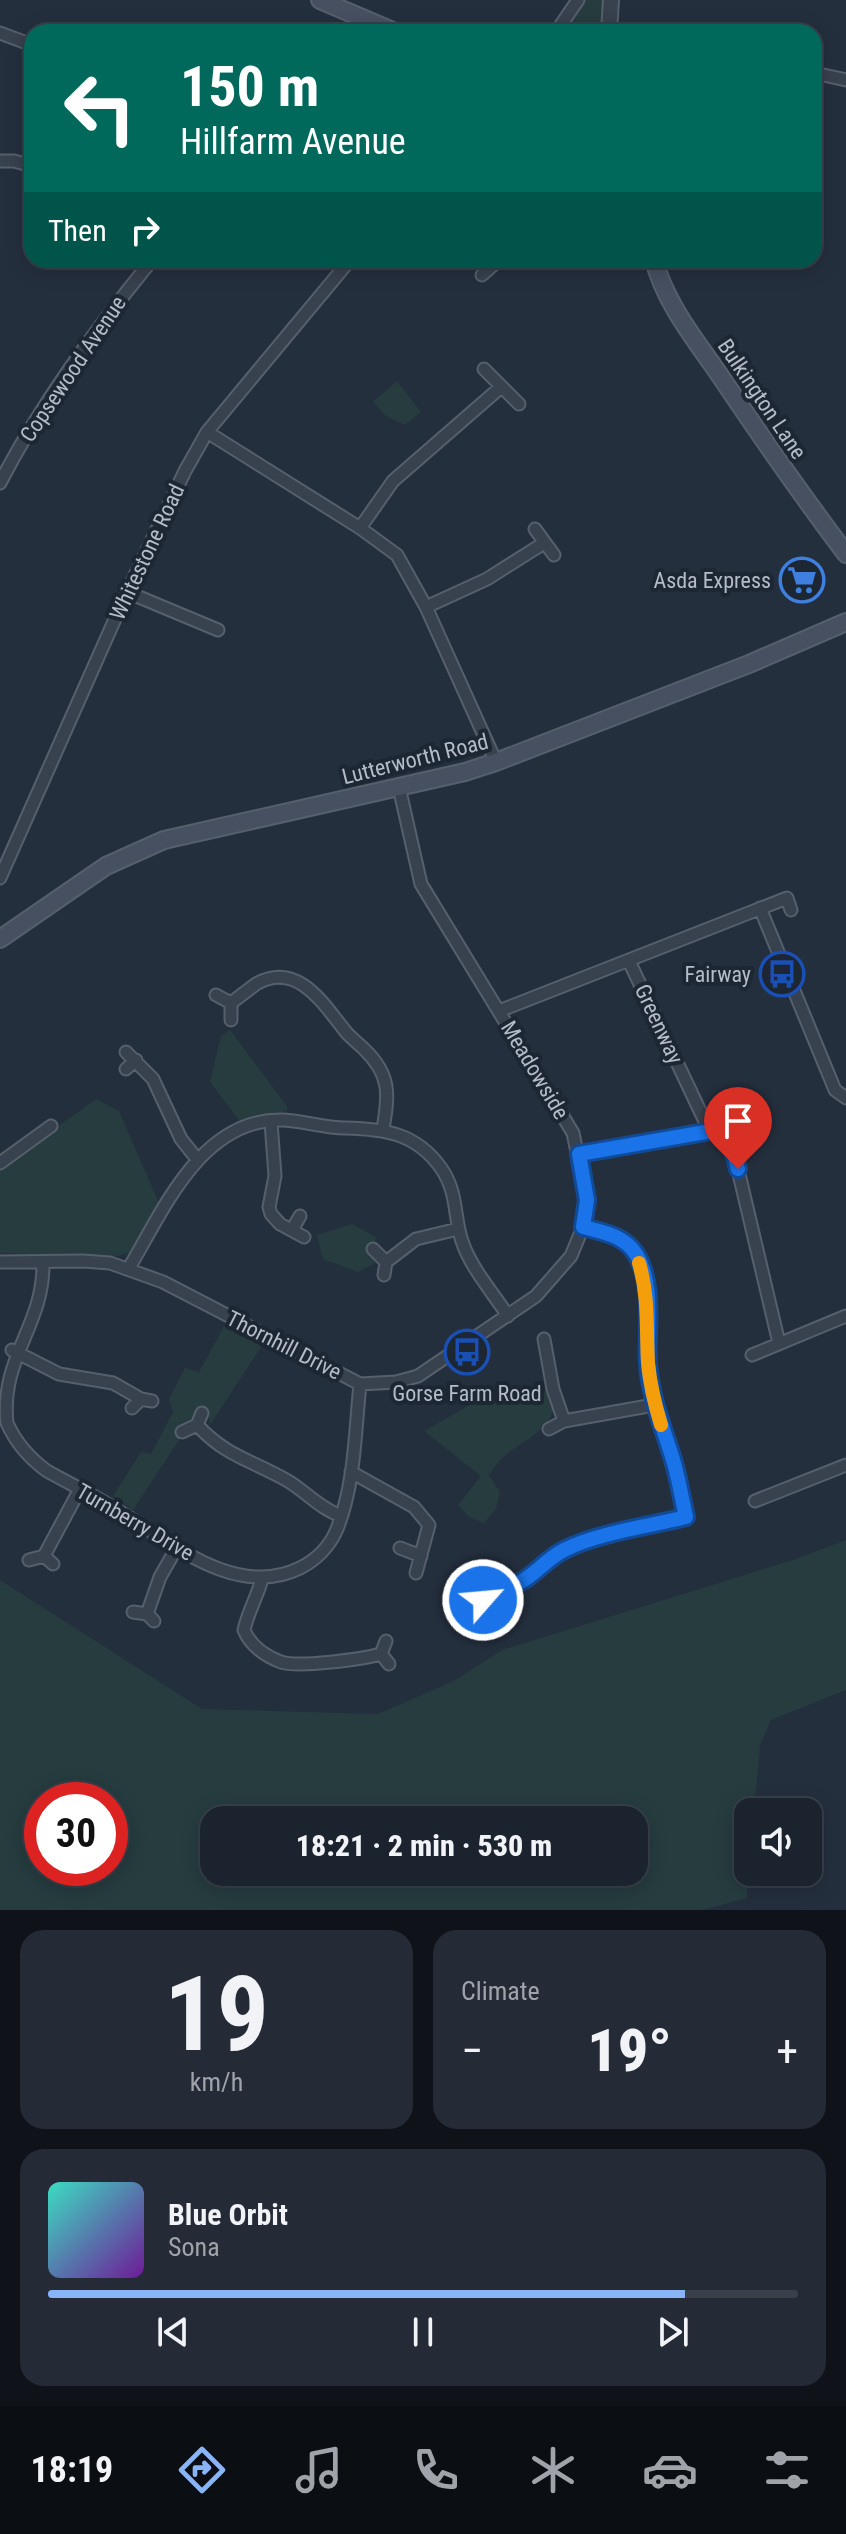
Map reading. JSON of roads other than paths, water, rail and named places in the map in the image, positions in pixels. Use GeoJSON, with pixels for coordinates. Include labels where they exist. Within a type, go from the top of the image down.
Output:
{"type":"FeatureCollection","features":[{"type":"Feature","properties":{"kind":"main road"},"geometry":{"type":"LineString","coordinates":[[320,0],[376,24]]}},
{"type":"Feature","properties":{"kind":"main road","name":"Bulkington Lane"},"geometry":{"type":"LineString","coordinates":[[657,268],[663,286],[685,323],[787,475],[846,554]]}},
{"type":"Feature","properties":{"kind":"main road","name":"Lutterworth Road"},"geometry":{"type":"LineString","coordinates":[[1,934],[106,866],[164,840],[496,762],[749,664],[846,622]]}},
{"type":"Feature","properties":{"kind":"street"},"geometry":{"type":"LineString","coordinates":[[562,24],[578,0]]}},
{"type":"Feature","properties":{"kind":"street"},"geometry":{"type":"LineString","coordinates":[[610,24],[611,0]]}},
{"type":"Feature","properties":{"kind":"street"},"geometry":{"type":"LineString","coordinates":[[0,33],[24,42]]}},
{"type":"Feature","properties":{"kind":"street"},"geometry":{"type":"LineString","coordinates":[[822,75],[846,80]]}},
{"type":"Feature","properties":{"kind":"street"},"geometry":{"type":"LineString","coordinates":[[0,161],[24,164]]}},
{"type":"Feature","properties":{"kind":"street","name":"Copsewood Avenue"},"geometry":{"type":"LineString","coordinates":[[0,483],[15,454],[84,351],[146,268]]}},
{"type":"Feature","properties":{"kind":"street","name":"Whitestone Road"},"geometry":{"type":"LineString","coordinates":[[0,878],[127,592],[207,432],[343,268]]}},
{"type":"Feature","properties":{"kind":"street"},"geometry":{"type":"LineString","coordinates":[[482,275],[488,268]]}},
{"type":"Feature","properties":{"kind":"street"},"geometry":{"type":"LineString","coordinates":[[484,369],[519,404]]}},
{"type":"Feature","properties":{"kind":"street"},"geometry":{"type":"LineString","coordinates":[[360,528],[393,481],[501,387]]}},
{"type":"Feature","properties":{"kind":"street"},"geometry":{"type":"LineString","coordinates":[[207,432],[360,528],[397,555],[426,607],[496,762]]}},
{"type":"Feature","properties":{"kind":"street"},"geometry":{"type":"LineString","coordinates":[[535,529],[554,555]]}},
{"type":"Feature","properties":{"kind":"street"},"geometry":{"type":"LineString","coordinates":[[426,607],[487,579],[544,543]]}},
{"type":"Feature","properties":{"kind":"street"},"geometry":{"type":"LineString","coordinates":[[127,592],[218,630]]}},
{"type":"Feature","properties":{"kind":"street","name":"Meadowside"},"geometry":{"type":"LineString","coordinates":[[399,787],[421,884],[573,1133],[579,1154]]}},
{"type":"Feature","properties":{"kind":"street"},"geometry":{"type":"LineString","coordinates":[[499,1011],[787,898],[791,910]]}},
{"type":"Feature","properties":{"kind":"street"},"geometry":{"type":"LineString","coordinates":[[760,908],[835,1090],[846,1098]]}},
{"type":"Feature","properties":{"kind":"street","name":"Greenway"},"geometry":{"type":"LineString","coordinates":[[629,961],[709,1130]]}},
{"type":"Feature","properties":{"kind":"street"},"geometry":{"type":"LineString","coordinates":[[231,1003],[266,980],[295,981],[316,993],[349,1035],[380,1067],[387,1088],[383,1129]]}},
{"type":"Feature","properties":{"kind":"street"},"geometry":{"type":"LineString","coordinates":[[216,995],[231,1003]]}},
{"type":"Feature","properties":{"kind":"street"},"geometry":{"type":"LineString","coordinates":[[231,1003],[231,1020]]}},
{"type":"Feature","properties":{"kind":"street"},"geometry":{"type":"LineString","coordinates":[[126,1069],[131,1056],[153,1079],[170,1120],[197,1159]]}},
{"type":"Feature","properties":{"kind":"street"},"geometry":{"type":"LineString","coordinates":[[129,1268],[181,1180],[197,1159],[237,1131],[283,1120],[334,1128],[383,1129],[399,1134],[418,1146],[442,1169],[456,1202],[458,1229],[467,1255],[508,1316]]}},
{"type":"Feature","properties":{"kind":"street"},"geometry":{"type":"LineString","coordinates":[[271,1122],[275,1176],[269,1207],[271,1214],[280,1224],[304,1237]]}},
{"type":"Feature","properties":{"kind":"street"},"geometry":{"type":"LineString","coordinates":[[0,1163],[51,1126]]}},
{"type":"Feature","properties":{"kind":"street"},"geometry":{"type":"LineString","coordinates":[[579,1154],[709,1130],[722,1131],[731,1140],[779,1343]]}},
{"type":"Feature","properties":{"kind":"street","name":"Thornhill Drive"},"geometry":{"type":"LineString","coordinates":[[0,1262],[83,1261],[129,1268],[163,1282],[360,1384],[396,1382],[418,1376],[536,1296],[571,1256],[583,1227],[587,1200],[579,1154]]}},
{"type":"Feature","properties":{"kind":"street"},"geometry":{"type":"LineString","coordinates":[[292,1230],[300,1216]]}},
{"type":"Feature","properties":{"kind":"street"},"geometry":{"type":"LineString","coordinates":[[483,1600],[483,1583],[505,1588],[522,1582],[562,1551],[580,1543],[686,1517],[674,1463],[654,1405],[648,1362],[645,1283],[637,1255],[613,1235],[583,1227]]}},
{"type":"Feature","properties":{"kind":"street"},"geometry":{"type":"LineString","coordinates":[[384,1275],[386,1262],[416,1239],[458,1229]]}},
{"type":"Feature","properties":{"kind":"street"},"geometry":{"type":"LineString","coordinates":[[373,1249],[386,1262]]}},
{"type":"Feature","properties":{"kind":"street","name":"Turnberry Drive"},"geometry":{"type":"LineString","coordinates":[[43,1263],[38,1296],[5,1362],[1,1405],[12,1436],[35,1463],[122,1512],[176,1549],[214,1567],[262,1579]]}},
{"type":"Feature","properties":{"kind":"street"},"geometry":{"type":"LineString","coordinates":[[752,1355],[846,1316]]}},
{"type":"Feature","properties":{"kind":"street"},"geometry":{"type":"LineString","coordinates":[[544,1339],[541,1353],[564,1421]]}},
{"type":"Feature","properties":{"kind":"street"},"geometry":{"type":"LineString","coordinates":[[12,1350],[59,1374],[113,1383],[147,1400],[132,1408]]}},
{"type":"Feature","properties":{"kind":"street"},"geometry":{"type":"LineString","coordinates":[[360,1384],[351,1472],[341,1516],[330,1542],[319,1555],[285,1575],[262,1579],[244,1630],[253,1646],[283,1663],[364,1659],[381,1654]]}},
{"type":"Feature","properties":{"kind":"street"},"geometry":{"type":"LineString","coordinates":[[549,1429],[564,1421],[654,1405]]}},
{"type":"Feature","properties":{"kind":"street"},"geometry":{"type":"LineString","coordinates":[[182,1432],[197,1425],[202,1413]]}},
{"type":"Feature","properties":{"kind":"street"},"geometry":{"type":"LineString","coordinates":[[197,1425],[226,1451],[289,1482],[341,1516]]}},
{"type":"Feature","properties":{"kind":"street"},"geometry":{"type":"LineString","coordinates":[[0,1442],[12,1436]]}},
{"type":"Feature","properties":{"kind":"street"},"geometry":{"type":"LineString","coordinates":[[755,1501],[846,1465]]}},
{"type":"Feature","properties":{"kind":"street"},"geometry":{"type":"LineString","coordinates":[[351,1472],[421,1512],[429,1531],[416,1573]]}},
{"type":"Feature","properties":{"kind":"street"},"geometry":{"type":"LineString","coordinates":[[29,1560],[49,1560],[80,1489]]}},
{"type":"Feature","properties":{"kind":"street"},"geometry":{"type":"LineString","coordinates":[[400,1548],[421,1556]]}},
{"type":"Feature","properties":{"kind":"street"},"geometry":{"type":"LineString","coordinates":[[133,1612],[151,1618],[160,1577],[176,1549]]}},
{"type":"Feature","properties":{"kind":"street"},"geometry":{"type":"LineString","coordinates":[[381,1654],[386,1641]]}},
{"type":"Feature","properties":{"kind":"street"},"geometry":{"type":"LineString","coordinates":[[381,1654],[389,1664]]}},
{"type":"Feature","properties":{"kind":"place","name":"Asda Express"},"geometry":{"type":"Point","coordinates":[802,580]}},
{"type":"Feature","properties":{"kind":"place","name":"Fairway"},"geometry":{"type":"Point","coordinates":[782,974]}},
{"type":"Feature","properties":{"kind":"place","name":"Gorse Farm Road"},"geometry":{"type":"Point","coordinates":[467,1352]}}]}
